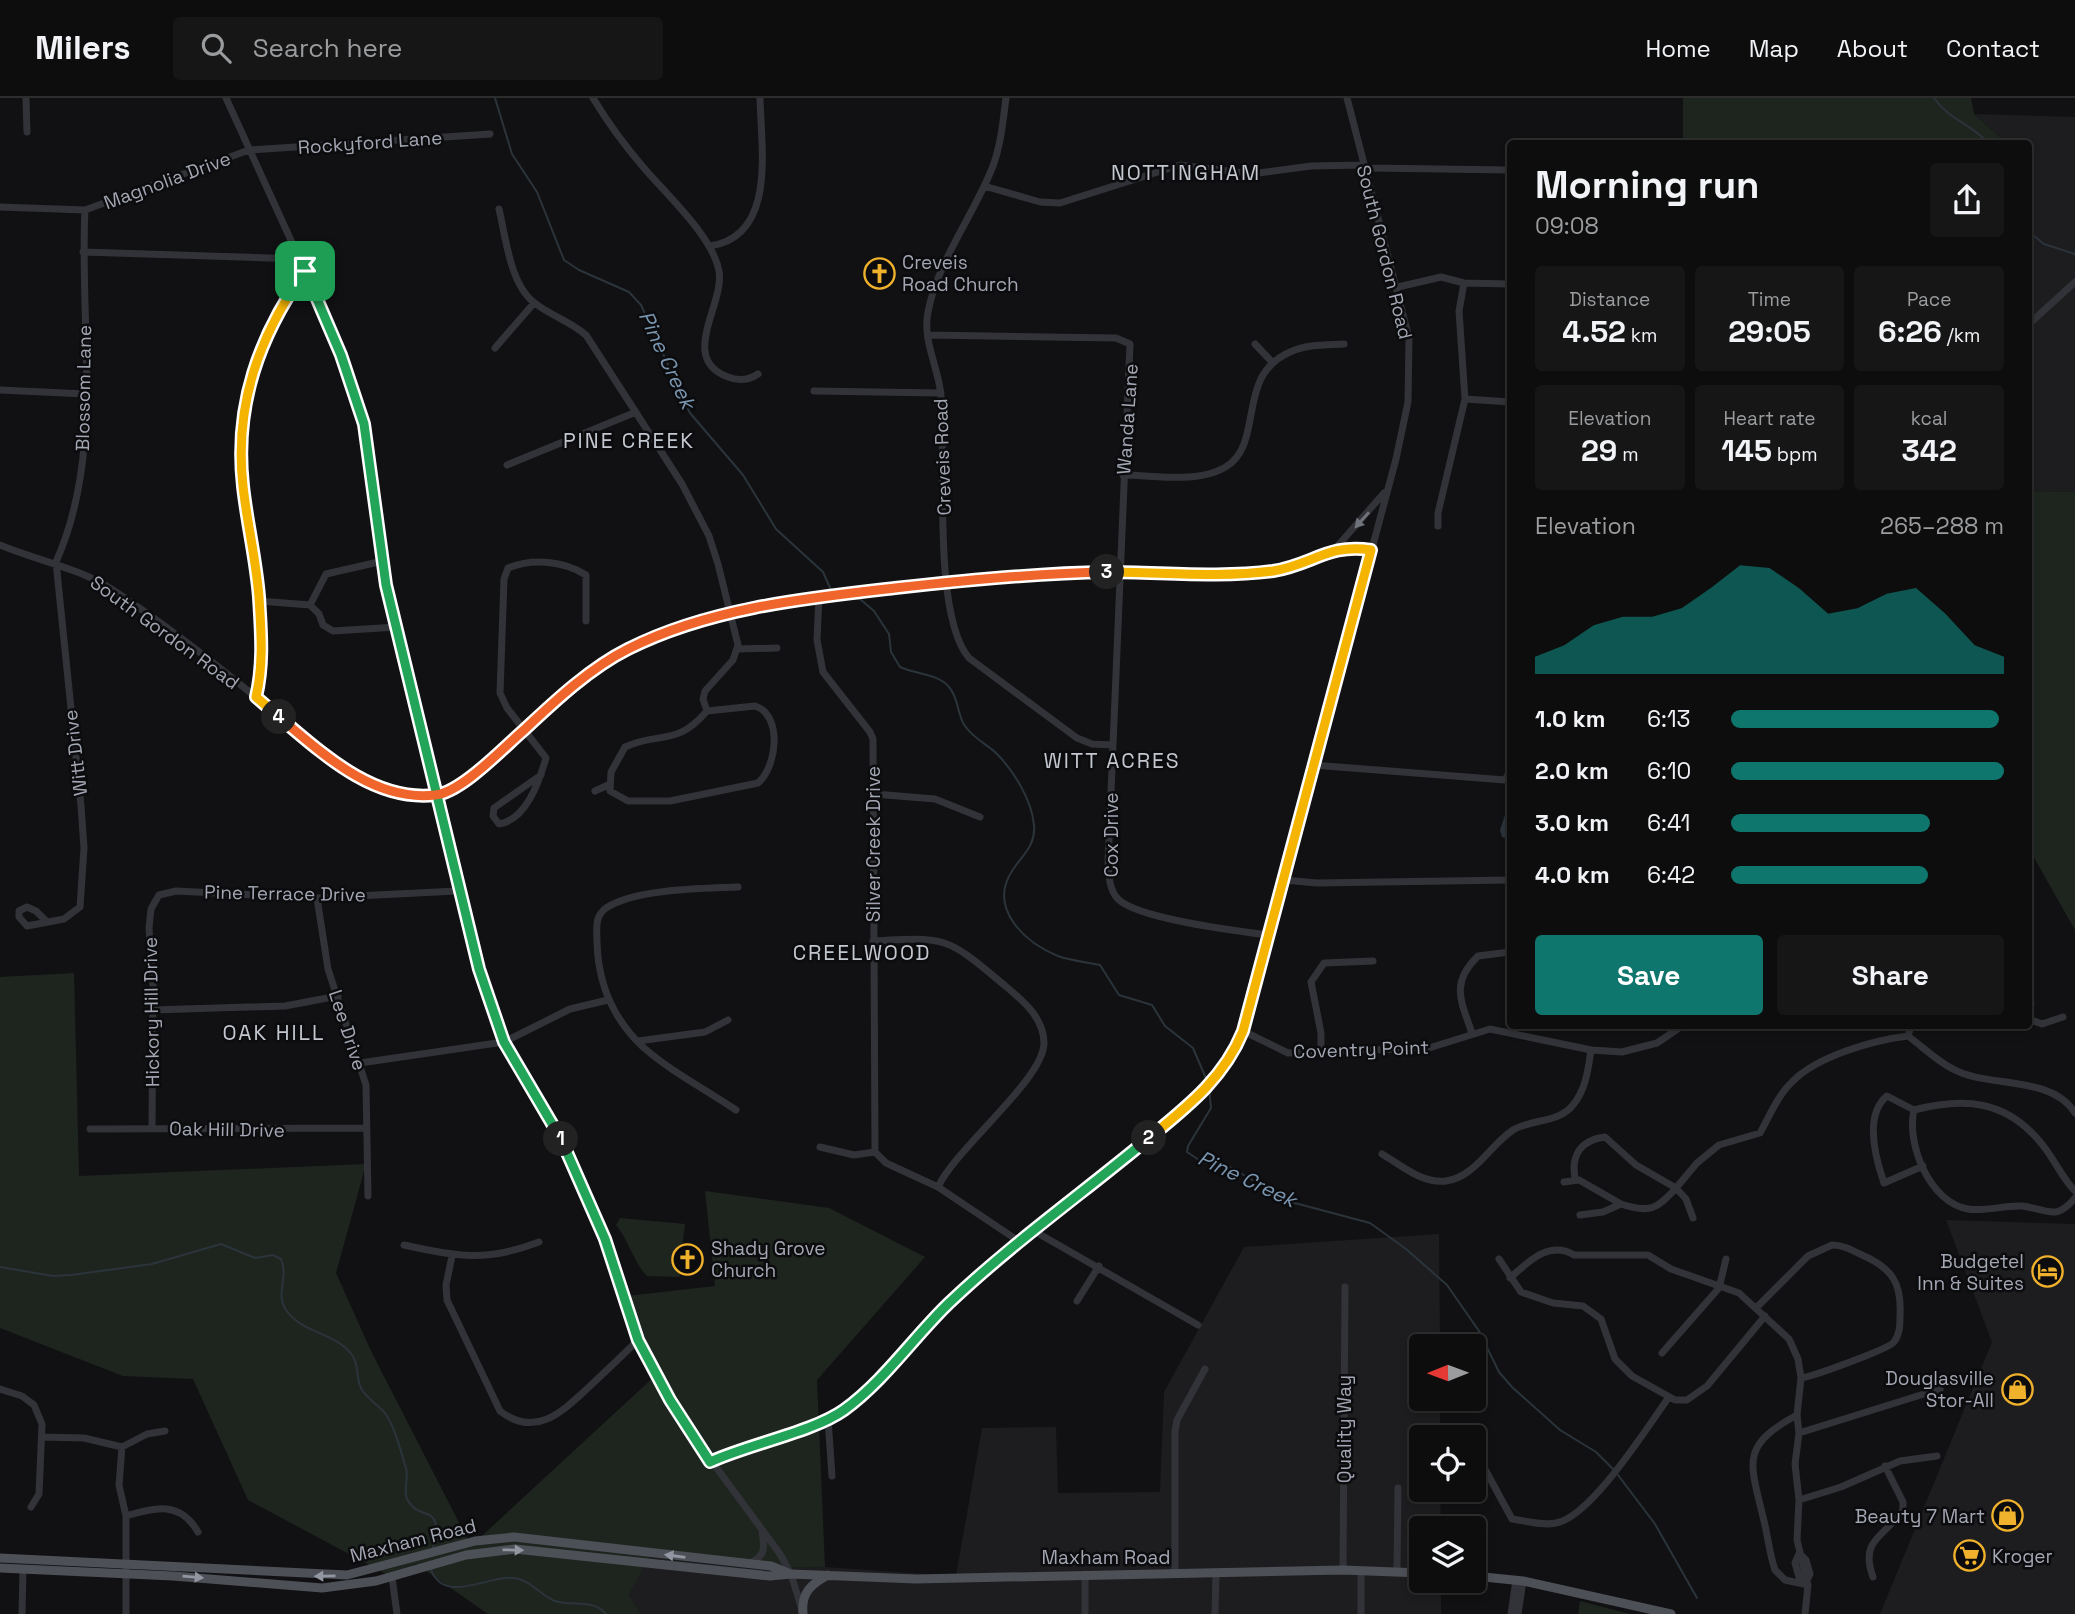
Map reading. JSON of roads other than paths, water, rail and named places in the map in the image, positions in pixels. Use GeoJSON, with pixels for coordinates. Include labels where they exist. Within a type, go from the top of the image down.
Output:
{"type":"FeatureCollection","features":[{"type":"Feature","properties":{"kind":"main road","name":"Maxham Road"},"geometry":{"type":"LineString","coordinates":[[0,1568],[347,1575],[442,1549],[514,1537],[771,1566],[791,1574]]}},
{"type":"Feature","properties":{"kind":"main road","name":"Maxham Road"},"geometry":{"type":"LineString","coordinates":[[0,1558],[322,1588],[392,1577],[484,1551],[515,1549],[770,1576],[791,1574],[916,1579],[1343,1570],[1409,1572]]}},
{"type":"Feature","properties":{"kind":"main road"},"geometry":{"type":"LineString","coordinates":[[803,1614],[802,1603],[810,1587],[828,1575]]}},
{"type":"Feature","properties":{"kind":"main road"},"geometry":{"type":"LineString","coordinates":[[1486,1577],[1519,1581],[1671,1614]]}},
{"type":"Feature","properties":{"kind":"street"},"geometry":{"type":"LineString","coordinates":[[26,98],[27,132]]}},
{"type":"Feature","properties":{"kind":"street"},"geometry":{"type":"LineString","coordinates":[[226,98],[341,355],[364,424],[383,561],[397,627],[438,795],[457,891],[488,1002],[504,1042],[559,1135],[583,1185],[605,1239],[638,1340],[670,1400],[710,1462],[762,1530],[791,1574],[803,1614]]}},
{"type":"Feature","properties":{"kind":"street"},"geometry":{"type":"LineString","coordinates":[[593,98],[634,156],[710,246],[719,271],[719,282],[705,334],[707,358],[715,370],[727,377],[744,379],[758,374]]}},
{"type":"Feature","properties":{"kind":"street"},"geometry":{"type":"LineString","coordinates":[[710,246],[739,236],[755,213],[760,162],[760,98]]}},
{"type":"Feature","properties":{"kind":"street","name":"Creveis Road"},"geometry":{"type":"LineString","coordinates":[[1006,98],[1001,139],[984,186],[933,295],[928,313],[928,335],[941,393],[946,582],[954,628],[962,650],[969,658],[1077,738],[1092,744],[1113,745]]}},
{"type":"Feature","properties":{"kind":"street","name":"South Gordon Road"},"geometry":{"type":"LineString","coordinates":[[710,1462],[741,1447],[828,1419],[867,1391],[949,1303],[1201,1095],[1223,1069],[1243,1031],[1404,427],[1411,376],[1409,338],[1398,287],[1347,98]]}},
{"type":"Feature","properties":{"kind":"street","name":"Rockyford Lane"},"geometry":{"type":"LineString","coordinates":[[249,150],[490,134]]}},
{"type":"Feature","properties":{"kind":"street","name":"Magnolia Drive"},"geometry":{"type":"LineString","coordinates":[[0,207],[85,209],[189,174],[249,150]]}},
{"type":"Feature","properties":{"kind":"street"},"geometry":{"type":"LineString","coordinates":[[984,186],[1040,202],[1060,203],[1180,165],[1251,174],[1311,166],[1363,165],[1370,169],[1507,170]]}},
{"type":"Feature","properties":{"kind":"street","name":"Blossom Lane"},"geometry":{"type":"LineString","coordinates":[[57,562],[72,527],[80,492],[86,394],[83,251],[85,209]]}},
{"type":"Feature","properties":{"kind":"street"},"geometry":{"type":"LineString","coordinates":[[499,209],[520,284],[534,303],[574,325],[586,335],[682,484],[709,536],[738,649],[731,663],[705,691],[704,699],[708,711]]}},
{"type":"Feature","properties":{"kind":"street"},"geometry":{"type":"LineString","coordinates":[[83,251],[300,259]]}},
{"type":"Feature","properties":{"kind":"street"},"geometry":{"type":"LineString","coordinates":[[256,697],[263,658],[259,601],[242,463],[243,409],[262,344],[279,307],[305,271]]}},
{"type":"Feature","properties":{"kind":"street"},"geometry":{"type":"LineString","coordinates":[[1398,287],[1441,277],[1464,283],[1507,284]]}},
{"type":"Feature","properties":{"kind":"street"},"geometry":{"type":"LineString","coordinates":[[2032,321],[2075,282]]}},
{"type":"Feature","properties":{"kind":"street"},"geometry":{"type":"LineString","coordinates":[[1438,526],[1438,513],[1465,399],[1459,311],[1464,283]]}},
{"type":"Feature","properties":{"kind":"street"},"geometry":{"type":"LineString","coordinates":[[495,348],[534,303]]}},
{"type":"Feature","properties":{"kind":"street","name":"Wanda Lane"},"geometry":{"type":"LineString","coordinates":[[928,335],[1124,339],[1130,344],[1119,572]]}},
{"type":"Feature","properties":{"kind":"street"},"geometry":{"type":"LineString","coordinates":[[1255,344],[1273,363]]}},
{"type":"Feature","properties":{"kind":"street"},"geometry":{"type":"LineString","coordinates":[[1123,475],[1197,475],[1227,467],[1247,440],[1253,395],[1273,363],[1298,349],[1344,344]]}},
{"type":"Feature","properties":{"kind":"street"},"geometry":{"type":"LineString","coordinates":[[0,390],[86,394]]}},
{"type":"Feature","properties":{"kind":"street"},"geometry":{"type":"LineString","coordinates":[[814,391],[941,393]]}},
{"type":"Feature","properties":{"kind":"street"},"geometry":{"type":"LineString","coordinates":[[1465,399],[1507,402]]}},
{"type":"Feature","properties":{"kind":"street"},"geometry":{"type":"LineString","coordinates":[[507,464],[636,412]]}},
{"type":"Feature","properties":{"kind":"street"},"geometry":{"type":"LineString","coordinates":[[1335,549],[1386,489]]}},
{"type":"Feature","properties":{"kind":"street","name":"South Gordon Road"},"geometry":{"type":"LineString","coordinates":[[0,545],[57,562],[113,590],[256,697],[340,765],[368,782],[385,791],[409,796],[438,795]]}},
{"type":"Feature","properties":{"kind":"street"},"geometry":{"type":"LineString","coordinates":[[438,795],[465,779],[605,663],[627,649],[675,630],[730,615],[820,596],[946,582],[1060,573],[1232,575],[1275,570],[1335,549],[1371,550]]}},
{"type":"Feature","properties":{"kind":"street"},"geometry":{"type":"LineString","coordinates":[[310,605],[326,574],[383,561]]}},
{"type":"Feature","properties":{"kind":"street","name":"Witt Drive"},"geometry":{"type":"LineString","coordinates":[[46,921],[64,919],[80,906],[83,848],[57,562]]}},
{"type":"Feature","properties":{"kind":"street"},"geometry":{"type":"LineString","coordinates":[[541,775],[494,808],[493,816],[499,824],[509,823],[521,812],[541,775],[546,758],[526,728],[507,708],[500,692],[503,579],[508,568],[518,564],[552,562],[586,575],[586,621]]}},
{"type":"Feature","properties":{"kind":"street","name":"Cox Drive"},"geometry":{"type":"LineString","coordinates":[[1119,572],[1108,863],[1113,893],[1119,901],[1145,911],[1204,926],[1268,935]]}},
{"type":"Feature","properties":{"kind":"street","name":"Silver Creek Drive"},"geometry":{"type":"LineString","coordinates":[[820,596],[818,656],[829,682],[872,735],[875,1152]]}},
{"type":"Feature","properties":{"kind":"street"},"geometry":{"type":"LineString","coordinates":[[259,601],[310,605],[329,630],[397,627]]}},
{"type":"Feature","properties":{"kind":"street"},"geometry":{"type":"LineString","coordinates":[[738,649],[777,648]]}},
{"type":"Feature","properties":{"kind":"street"},"geometry":{"type":"LineString","coordinates":[[595,791],[608,785],[617,757],[625,747],[681,735],[708,711],[755,706],[762,708],[772,718],[773,736],[768,770],[758,783],[670,801],[639,801],[615,796],[608,785]]}},
{"type":"Feature","properties":{"kind":"street"},"geometry":{"type":"LineString","coordinates":[[1313,765],[1505,780],[1507,776]]}},
{"type":"Feature","properties":{"kind":"street"},"geometry":{"type":"LineString","coordinates":[[874,793],[922,796],[979,817]]}},
{"type":"Feature","properties":{"kind":"street"},"geometry":{"type":"LineString","coordinates":[[1284,880],[1317,883],[1507,880]]}},
{"type":"Feature","properties":{"kind":"street"},"geometry":{"type":"LineString","coordinates":[[736,1110],[665,1065],[637,1041],[608,1000],[598,971],[595,925],[607,907],[636,897],[738,887]]}},
{"type":"Feature","properties":{"kind":"street","name":"Pine Terrace Drive"},"geometry":{"type":"LineString","coordinates":[[156,898],[163,892],[176,891],[317,898],[457,891]]}},
{"type":"Feature","properties":{"kind":"street","name":"Hickory Hill Drive"},"geometry":{"type":"LineString","coordinates":[[152,1127],[149,929],[156,898]]}},
{"type":"Feature","properties":{"kind":"street","name":"Lee Drive"},"geometry":{"type":"LineString","coordinates":[[317,898],[328,969],[360,1063],[368,1104],[364,1128],[368,1196]]}},
{"type":"Feature","properties":{"kind":"street"},"geometry":{"type":"LineString","coordinates":[[873,941],[942,940],[961,949],[1025,1002],[1038,1020],[1043,1036],[1042,1057],[1035,1070],[989,1120],[938,1187]]}},
{"type":"Feature","properties":{"kind":"street"},"geometry":{"type":"LineString","coordinates":[[1472,1033],[1460,999],[1462,975],[1478,956],[1507,953]]}},
{"type":"Feature","properties":{"kind":"street"},"geometry":{"type":"LineString","coordinates":[[1321,1053],[1321,1033],[1311,990],[1314,974],[1324,963],[1373,961]]}},
{"type":"Feature","properties":{"kind":"street"},"geometry":{"type":"LineString","coordinates":[[152,1010],[285,1006],[338,996]]}},
{"type":"Feature","properties":{"kind":"street"},"geometry":{"type":"LineString","coordinates":[[360,1063],[504,1042],[570,1009],[608,1000]]}},
{"type":"Feature","properties":{"kind":"street"},"geometry":{"type":"LineString","coordinates":[[2032,1020],[2042,1024],[2063,1017]]}},
{"type":"Feature","properties":{"kind":"street"},"geometry":{"type":"LineString","coordinates":[[637,1041],[705,1032],[728,1020]]}},
{"type":"Feature","properties":{"kind":"street","name":"Coventry Point"},"geometry":{"type":"LineString","coordinates":[[1243,1031],[1288,1053],[1429,1048],[1472,1033],[1502,1030],[1591,1050],[1622,1052],[1640,1049],[1665,1039],[1678,1029]]}},
{"type":"Feature","properties":{"kind":"street"},"geometry":{"type":"LineString","coordinates":[[1908,1037],[1910,1029]]}},
{"type":"Feature","properties":{"kind":"street"},"geometry":{"type":"LineString","coordinates":[[1693,1218],[1686,1199],[1676,1188],[1636,1165],[1605,1137],[1596,1138],[1576,1152],[1572,1163],[1575,1178],[1620,1204],[1644,1211],[1661,1204],[1676,1188],[1698,1163],[1719,1145],[1760,1133],[1790,1083],[1810,1067],[1880,1039],[1908,1037],[1954,1070],[2037,1088],[2058,1097],[2075,1113]]}},
{"type":"Feature","properties":{"kind":"street"},"geometry":{"type":"LineString","coordinates":[[1382,1154],[1428,1180],[1457,1178],[1467,1173],[1499,1139],[1517,1127],[1552,1118],[1572,1107],[1583,1088],[1591,1050]]}},
{"type":"Feature","properties":{"kind":"street"},"geometry":{"type":"LineString","coordinates":[[1923,1166],[1884,1183],[1875,1148],[1873,1123],[1879,1103],[1887,1096],[1914,1110],[1959,1102],[1995,1106],[2041,1142],[2075,1191]]}},
{"type":"Feature","properties":{"kind":"street"},"geometry":{"type":"LineString","coordinates":[[1914,1110],[1910,1128],[1923,1166],[1941,1194],[1959,1207],[1972,1210],[2023,1206],[2054,1213],[2063,1211],[2075,1198]]}},
{"type":"Feature","properties":{"kind":"street","name":"Oak Hill Drive"},"geometry":{"type":"LineString","coordinates":[[90,1129],[152,1127],[236,1131],[364,1128]]}},
{"type":"Feature","properties":{"kind":"street"},"geometry":{"type":"LineString","coordinates":[[821,1147],[854,1155],[875,1152],[886,1163],[938,1187],[1020,1242]]}},
{"type":"Feature","properties":{"kind":"street"},"geometry":{"type":"LineString","coordinates":[[1564,1182],[1575,1178]]}},
{"type":"Feature","properties":{"kind":"street"},"geometry":{"type":"LineString","coordinates":[[1580,1215],[1602,1212],[1620,1204]]}},
{"type":"Feature","properties":{"kind":"street"},"geometry":{"type":"LineString","coordinates":[[1034,1231],[1198,1325]]}},
{"type":"Feature","properties":{"kind":"street"},"geometry":{"type":"LineString","coordinates":[[404,1245],[452,1256],[481,1258],[513,1252],[539,1242]]}},
{"type":"Feature","properties":{"kind":"street"},"geometry":{"type":"LineString","coordinates":[[1756,1308],[1808,1256],[1832,1245],[1866,1256],[1886,1267],[1895,1277],[1901,1302],[1900,1331],[1890,1346],[1835,1365],[1818,1375],[1801,1378]]}},
{"type":"Feature","properties":{"kind":"street"},"geometry":{"type":"LineString","coordinates":[[1510,1278],[1532,1259],[1563,1248],[1574,1255],[1648,1255],[1671,1269],[1719,1289],[1739,1293],[1789,1339],[1798,1359],[1801,1378],[1795,1464],[1800,1554],[1795,1563],[1799,1577],[1807,1583]]}},
{"type":"Feature","properties":{"kind":"street"},"geometry":{"type":"LineString","coordinates":[[452,1256],[446,1285],[447,1300],[500,1411],[510,1419],[538,1423],[558,1416],[638,1340]]}},
{"type":"Feature","properties":{"kind":"street"},"geometry":{"type":"LineString","coordinates":[[1499,1259],[1521,1292],[1553,1303],[1583,1306],[1601,1319],[1615,1359],[1632,1376],[1669,1397],[1687,1400],[1707,1386],[1765,1316]]}},
{"type":"Feature","properties":{"kind":"street"},"geometry":{"type":"LineString","coordinates":[[1662,1353],[1719,1289],[1726,1259]]}},
{"type":"Feature","properties":{"kind":"street"},"geometry":{"type":"LineString","coordinates":[[1077,1301],[1099,1266]]}},
{"type":"Feature","properties":{"kind":"street","name":"Quality Way"},"geometry":{"type":"LineString","coordinates":[[1343,1570],[1345,1287]]}},
{"type":"Feature","properties":{"kind":"street"},"geometry":{"type":"LineString","coordinates":[[1175,1574],[1175,1431],[1177,1420],[1205,1368]]}},
{"type":"Feature","properties":{"kind":"street"},"geometry":{"type":"LineString","coordinates":[[0,1389],[22,1396],[34,1405],[42,1424],[40,1494],[31,1507]]}},
{"type":"Feature","properties":{"kind":"street"},"geometry":{"type":"LineString","coordinates":[[1799,1433],[1940,1389]]}},
{"type":"Feature","properties":{"kind":"street"},"geometry":{"type":"LineString","coordinates":[[1486,1471],[1513,1519],[1557,1524],[1574,1514],[1623,1463],[1669,1397]]}},
{"type":"Feature","properties":{"kind":"street"},"geometry":{"type":"LineString","coordinates":[[1797,1415],[1770,1431],[1754,1451],[1752,1464],[1754,1485],[1775,1570],[1785,1580],[1807,1583]]}},
{"type":"Feature","properties":{"kind":"street"},"geometry":{"type":"LineString","coordinates":[[828,1419],[832,1476]]}},
{"type":"Feature","properties":{"kind":"street"},"geometry":{"type":"LineString","coordinates":[[42,1437],[83,1438],[122,1447],[147,1434],[165,1431]]}},
{"type":"Feature","properties":{"kind":"street"},"geometry":{"type":"LineString","coordinates":[[122,1447],[119,1485],[126,1516],[126,1614]]}},
{"type":"Feature","properties":{"kind":"street"},"geometry":{"type":"LineString","coordinates":[[1799,1500],[1841,1487],[1885,1466],[1937,1456]]}},
{"type":"Feature","properties":{"kind":"street"},"geometry":{"type":"LineString","coordinates":[[1873,1577],[1868,1553],[1872,1542],[1903,1510],[1902,1502],[1885,1466]]}},
{"type":"Feature","properties":{"kind":"street"},"geometry":{"type":"LineString","coordinates":[[1397,1572],[1398,1488]]}},
{"type":"Feature","properties":{"kind":"street"},"geometry":{"type":"LineString","coordinates":[[126,1516],[152,1510],[173,1509],[190,1518],[198,1532]]}},
{"type":"Feature","properties":{"kind":"street"},"geometry":{"type":"LineString","coordinates":[[748,1564],[761,1558],[765,1550],[762,1530]]}},
{"type":"Feature","properties":{"kind":"street"},"geometry":{"type":"LineString","coordinates":[[1800,1554],[1806,1560],[1810,1574],[1805,1614]]}},
{"type":"Feature","properties":{"kind":"street"},"geometry":{"type":"LineString","coordinates":[[22,1614],[23,1569]]}},
{"type":"Feature","properties":{"kind":"street"},"geometry":{"type":"LineString","coordinates":[[1361,1571],[1361,1614]]}},
{"type":"Feature","properties":{"kind":"street"},"geometry":{"type":"LineString","coordinates":[[1085,1614],[1086,1574]]}},
{"type":"Feature","properties":{"kind":"street"},"geometry":{"type":"LineString","coordinates":[[1215,1614],[1216,1574]]}},
{"type":"Feature","properties":{"kind":"street"},"geometry":{"type":"LineString","coordinates":[[392,1577],[397,1614]]}},
{"type":"Feature","properties":{"kind":"street"},"geometry":{"type":"LineString","coordinates":[[1511,1614],[1519,1581]]}},
{"type":"Feature","properties":{"kind":"street"},"geometry":{"type":"LineString","coordinates":[[1518,1614],[1519,1581]]}},
{"type":"Feature","properties":{"kind":"waterway","name":"Pine Creek"},"geometry":{"type":"LineString","coordinates":[[495,98],[512,154],[537,192],[564,260],[579,270],[629,292],[641,305],[690,413],[743,475],[776,529],[823,572],[831,590]]}},
{"type":"Feature","properties":{"kind":"waterway"},"geometry":{"type":"LineString","coordinates":[[1934,98],[1947,112],[1985,140]]}},
{"type":"Feature","properties":{"kind":"waterway"},"geometry":{"type":"LineString","coordinates":[[2032,234],[2044,244],[2075,254]]}},
{"type":"Feature","properties":{"kind":"waterway","name":"Pine Creek"},"geometry":{"type":"LineString","coordinates":[[837,598],[860,599],[874,611],[889,634],[891,652],[900,667],[933,677],[949,687],[955,696],[965,726],[997,754],[1021,787],[1033,816],[1034,832],[1031,845],[1012,871],[1006,885],[1004,898],[1013,922],[1022,933],[1045,950],[1063,958],[1100,965],[1119,995],[1152,1005],[1165,1026],[1193,1048],[1208,1083]]}},
{"type":"Feature","properties":{"kind":"waterway","name":"Pine Creek"},"geometry":{"type":"LineString","coordinates":[[1209,1088],[1211,1108],[1187,1152],[1202,1162],[1228,1166],[1291,1202],[1370,1223],[1406,1249],[1447,1285],[1479,1331],[1499,1372],[1512,1387],[1560,1430],[1596,1452],[1614,1470]]}},
{"type":"Feature","properties":{"kind":"waterway"},"geometry":{"type":"LineString","coordinates":[[0,1267],[53,1276],[71,1275],[152,1264],[221,1244],[255,1258],[273,1255],[281,1259],[284,1272],[282,1298],[286,1310],[301,1324],[337,1342],[352,1355],[362,1390],[389,1419],[406,1468],[407,1499],[412,1506],[433,1518],[436,1533],[433,1548]]}},
{"type":"Feature","properties":{"kind":"waterway","name":"Pine Creek"},"geometry":{"type":"LineString","coordinates":[[1618,1475],[1655,1524],[1697,1598]]}},
{"type":"Feature","properties":{"kind":"waterway"},"geometry":{"type":"LineString","coordinates":[[431,1570],[446,1586],[468,1586],[504,1578],[520,1579],[555,1601],[588,1604],[606,1614]]}},
{"type":"Feature","properties":{"kind":"place","name":"Creveis Road Church"},"geometry":{"type":"Point","coordinates":[879,273]}},
{"type":"Feature","properties":{"kind":"place","name":"Shady Grove Church"},"geometry":{"type":"Point","coordinates":[688,1259]}},
{"type":"Feature","properties":{"kind":"place","name":"Budgetel Inn & Suites"},"geometry":{"type":"Point","coordinates":[2047,1272]}},
{"type":"Feature","properties":{"kind":"place","name":"Douglasville Stor-All"},"geometry":{"type":"Point","coordinates":[2017,1389]}},
{"type":"Feature","properties":{"kind":"place","name":"Beauty 7 Mart"},"geometry":{"type":"Point","coordinates":[2008,1516]}},
{"type":"Feature","properties":{"kind":"place","name":"Kroger"},"geometry":{"type":"Point","coordinates":[1969,1556]}},
{"type":"Feature","properties":{"kind":"district","name":"NOTTINGHAM"},"geometry":{"type":"Point","coordinates":[1186,173]}},
{"type":"Feature","properties":{"kind":"district","name":"PINE CREEK"},"geometry":{"type":"Point","coordinates":[629,441]}},
{"type":"Feature","properties":{"kind":"district","name":"WITT ACRES"},"geometry":{"type":"Point","coordinates":[1112,761]}},
{"type":"Feature","properties":{"kind":"district","name":"CREELWOOD"},"geometry":{"type":"Point","coordinates":[862,953]}},
{"type":"Feature","properties":{"kind":"district","name":"OAK HILL"},"geometry":{"type":"Point","coordinates":[274,1033]}}]}
